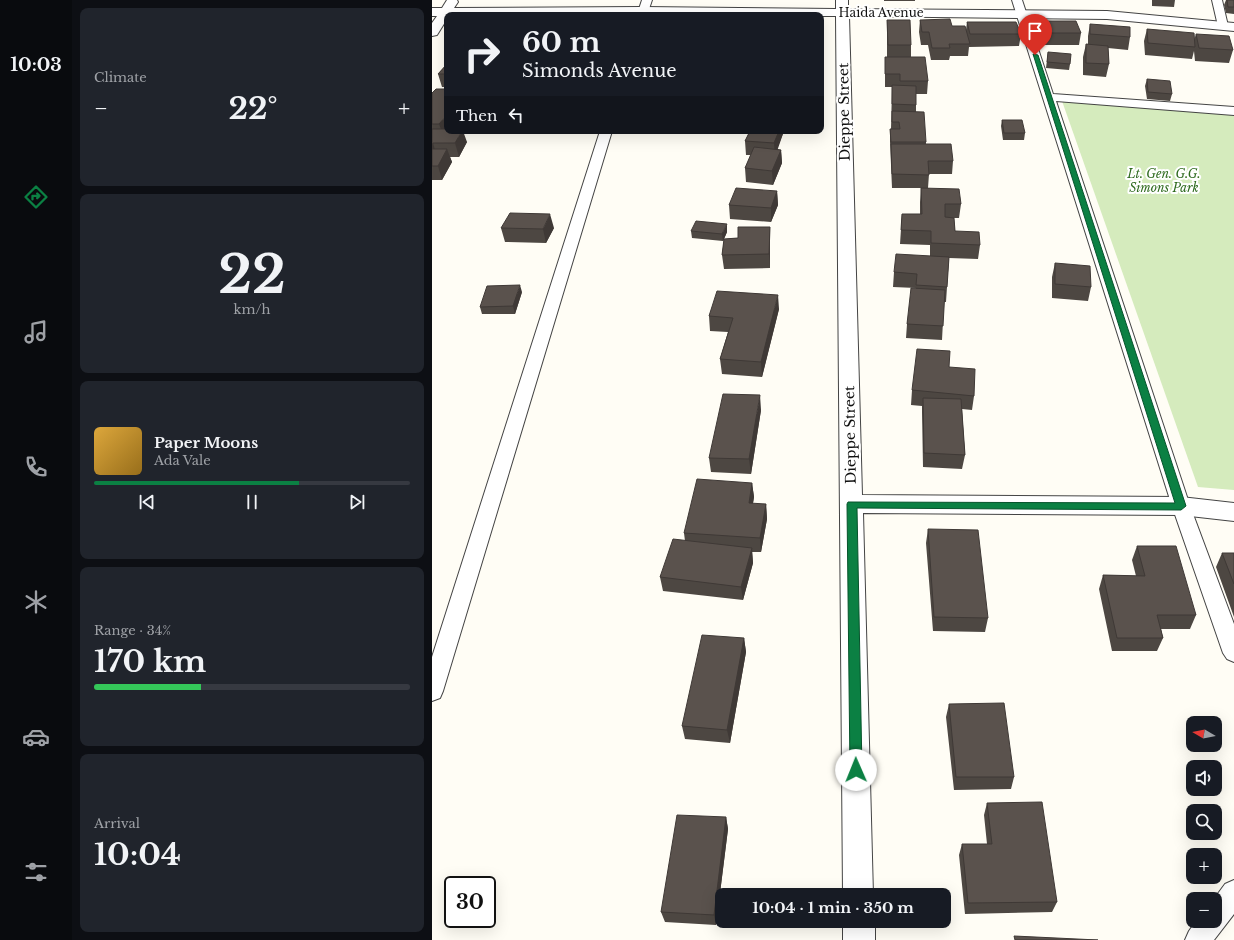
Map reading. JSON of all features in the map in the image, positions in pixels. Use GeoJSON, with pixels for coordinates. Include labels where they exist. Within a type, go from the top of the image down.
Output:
{"type":"FeatureCollection","features":[{"type":"Feature","properties":{"kind":"street"},"geometry":{"type":"LineString","coordinates":[[446,12],[453,0]]}},
{"type":"Feature","properties":{"kind":"street"},"geometry":{"type":"LineString","coordinates":[[1107,0],[1108,15]]}},
{"type":"Feature","properties":{"kind":"street","name":"Haida Avenue"},"geometry":{"type":"LineString","coordinates":[[432,12],[842,6],[1108,15],[1229,26]]}},
{"type":"Feature","properties":{"kind":"street","name":"Dieppe Street"},"geometry":{"type":"LineString","coordinates":[[842,6],[858,888]]}},
{"type":"Feature","properties":{"kind":"street"},"geometry":{"type":"LineString","coordinates":[[432,32],[444,15]]}},
{"type":"Feature","properties":{"kind":"street"},"geometry":{"type":"LineString","coordinates":[[852,504],[1181,506],[1234,512]]}},
{"type":"Feature","properties":{"kind":"street"},"geometry":{"type":"LineString","coordinates":[[859,928],[859,940]]}},
{"type":"Feature","properties":{"kind":"lane"},"geometry":{"type":"LineString","coordinates":[[1017,0],[1181,506],[1234,653]]}},
{"type":"Feature","properties":{"kind":"lane"},"geometry":{"type":"LineString","coordinates":[[1217,0],[1229,26]]}},
{"type":"Feature","properties":{"kind":"lane"},"geometry":{"type":"LineString","coordinates":[[1049,97],[1234,111]]}},
{"type":"Feature","properties":{"kind":"lane"},"geometry":{"type":"LineString","coordinates":[[432,692],[605,134]]}},
{"type":"Feature","properties":{"kind":"lane"},"geometry":{"type":"LineString","coordinates":[[1222,909],[1234,893]]}},
{"type":"Feature","properties":{"kind":"lane"},"geometry":{"type":"LineString","coordinates":[[1198,940],[1207,928]]}},
{"type":"Feature","properties":{"kind":"green space","name":"Lt. Gen. G.G. Simons Park"},"geometry":{"type":"Polygon","coordinates":[[[1062,101],[1234,115],[1234,490],[1198,487],[1062,101]]]}},
{"type":"Feature","properties":{"kind":"building"},"geometry":{"type":"Polygon","coordinates":[[[1227,0],[1234,0],[1234,7],[1228,7],[1227,0]]]}},
{"type":"Feature","properties":{"kind":"building"},"geometry":{"type":"Polygon","coordinates":[[[950,19],[952,26],[965,26],[970,44],[949,44],[950,48],[932,48],[929,32],[922,32],[920,20],[950,19]]]}},
{"type":"Feature","properties":{"kind":"building"},"geometry":{"type":"Polygon","coordinates":[[[887,20],[910,20],[911,45],[888,45],[887,20]]]}},
{"type":"Feature","properties":{"kind":"building"},"geometry":{"type":"Polygon","coordinates":[[[1039,21],[1076,21],[1081,33],[1043,33],[1039,21]]]}},
{"type":"Feature","properties":{"kind":"building"},"geometry":{"type":"Polygon","coordinates":[[[967,22],[1016,22],[1021,34],[970,34],[967,22]]]}},
{"type":"Feature","properties":{"kind":"building"},"geometry":{"type":"Polygon","coordinates":[[[1090,24],[1130,27],[1130,37],[1090,34],[1090,24]]]}},
{"type":"Feature","properties":{"kind":"building"},"geometry":{"type":"Polygon","coordinates":[[[1147,29],[1194,33],[1195,47],[1148,43],[1147,29]]]}},
{"type":"Feature","properties":{"kind":"building"},"geometry":{"type":"Polygon","coordinates":[[[1196,34],[1229,36],[1233,50],[1199,48],[1196,34]]]}},
{"type":"Feature","properties":{"kind":"building"},"geometry":{"type":"Polygon","coordinates":[[[1086,44],[1108,46],[1109,64],[1086,63],[1086,44]]]}},
{"type":"Feature","properties":{"kind":"building"},"geometry":{"type":"Polygon","coordinates":[[[1048,52],[1071,54],[1070,64],[1047,62],[1048,52]]]}},
{"type":"Feature","properties":{"kind":"building"},"geometry":{"type":"Polygon","coordinates":[[[885,57],[925,57],[928,81],[900,81],[900,74],[885,74],[885,57]]]}},
{"type":"Feature","properties":{"kind":"building"},"geometry":{"type":"Polygon","coordinates":[[[444,67],[444,74],[438,74],[444,67]]]}},
{"type":"Feature","properties":{"kind":"building"},"geometry":{"type":"Polygon","coordinates":[[[1147,79],[1170,81],[1172,94],[1148,92],[1147,79]]]}},
{"type":"Feature","properties":{"kind":"building"},"geometry":{"type":"Polygon","coordinates":[[[892,85],[916,86],[916,105],[892,104],[892,85]]]}},
{"type":"Feature","properties":{"kind":"building"},"geometry":{"type":"Polygon","coordinates":[[[436,89],[444,89],[444,118],[439,124],[432,124],[432,93],[436,89]]]}},
{"type":"Feature","properties":{"kind":"building"},"geometry":{"type":"Polygon","coordinates":[[[892,111],[924,112],[926,142],[891,142],[890,129],[900,129],[899,122],[892,122],[892,111]]]}},
{"type":"Feature","properties":{"kind":"building"},"geometry":{"type":"Polygon","coordinates":[[[1002,120],[1022,120],[1025,133],[1004,133],[1002,120]]]}},
{"type":"Feature","properties":{"kind":"building"},"geometry":{"type":"Polygon","coordinates":[[[432,129],[444,129],[444,134],[460,134],[455,143],[433,143],[432,145],[432,129]]]}},
{"type":"Feature","properties":{"kind":"building"},"geometry":{"type":"Polygon","coordinates":[[[748,134],[778,134],[774,143],[745,141],[748,134]]]}},
{"type":"Feature","properties":{"kind":"building"},"geometry":{"type":"Polygon","coordinates":[[[891,144],[951,144],[953,161],[928,161],[929,175],[892,174],[891,144]]]}},
{"type":"Feature","properties":{"kind":"building"},"geometry":{"type":"Polygon","coordinates":[[[754,147],[781,150],[772,171],[745,168],[754,147]]]}},
{"type":"Feature","properties":{"kind":"building"},"geometry":{"type":"Polygon","coordinates":[[[432,149],[447,149],[438,166],[432,166],[432,149]]]}},
{"type":"Feature","properties":{"kind":"building"},"geometry":{"type":"Polygon","coordinates":[[[736,188],[777,191],[771,208],[729,205],[736,188]]]}},
{"type":"Feature","properties":{"kind":"building"},"geometry":{"type":"Polygon","coordinates":[[[921,188],[959,189],[961,204],[945,204],[945,217],[954,218],[955,231],[979,232],[980,245],[931,243],[931,231],[901,230],[902,214],[922,214],[921,188]]]}},
{"type":"Feature","properties":{"kind":"building"},"geometry":{"type":"Polygon","coordinates":[[[510,213],[550,214],[543,229],[501,228],[510,213]]]}},
{"type":"Feature","properties":{"kind":"building"},"geometry":{"type":"Polygon","coordinates":[[[696,221],[727,224],[722,234],[691,231],[696,221]]]}},
{"type":"Feature","properties":{"kind":"building"},"geometry":{"type":"Polygon","coordinates":[[[738,227],[770,227],[769,254],[722,255],[724,239],[738,238],[738,227]]]}},
{"type":"Feature","properties":{"kind":"building"},"geometry":{"type":"Polygon","coordinates":[[[896,254],[949,257],[947,287],[916,285],[917,274],[894,272],[896,254]]]}},
{"type":"Feature","properties":{"kind":"building"},"geometry":{"type":"Polygon","coordinates":[[[1055,263],[1090,266],[1091,287],[1055,284],[1055,263]]]}},
{"type":"Feature","properties":{"kind":"building"},"geometry":{"type":"Polygon","coordinates":[[[520,285],[513,306],[480,307],[487,286],[520,285]]]}},
{"type":"Feature","properties":{"kind":"building"},"geometry":{"type":"Polygon","coordinates":[[[911,288],[945,290],[943,326],[907,324],[911,288]]]}},
{"type":"Feature","properties":{"kind":"building"},"geometry":{"type":"Polygon","coordinates":[[[717,291],[778,295],[761,362],[720,359],[733,318],[709,316],[717,291]]]}},
{"type":"Feature","properties":{"kind":"building"},"geometry":{"type":"Polygon","coordinates":[[[917,349],[950,351],[949,367],[975,369],[974,396],[912,390],[917,349]]]}},
{"type":"Feature","properties":{"kind":"building"},"geometry":{"type":"Polygon","coordinates":[[[723,394],[760,395],[749,459],[709,458],[723,394]]]}},
{"type":"Feature","properties":{"kind":"building"},"geometry":{"type":"Polygon","coordinates":[[[923,398],[961,399],[965,455],[924,453],[923,398]]]}},
{"type":"Feature","properties":{"kind":"building"},"geometry":{"type":"Polygon","coordinates":[[[697,479],[752,483],[749,503],[766,504],[760,538],[684,533],[697,479]]]}},
{"type":"Feature","properties":{"kind":"building"},"geometry":{"type":"Polygon","coordinates":[[[928,529],[978,530],[988,618],[934,617],[928,529]]]}},
{"type":"Feature","properties":{"kind":"building"},"geometry":{"type":"Polygon","coordinates":[[[673,539],[752,548],[741,587],[660,577],[673,539]]]}},
{"type":"Feature","properties":{"kind":"building"},"geometry":{"type":"Polygon","coordinates":[[[1137,546],[1176,546],[1196,615],[1157,615],[1163,638],[1117,638],[1103,575],[1145,576],[1137,546]]]}},
{"type":"Feature","properties":{"kind":"building"},"geometry":{"type":"Polygon","coordinates":[[[1222,553],[1234,553],[1234,584],[1222,553]]]}},
{"type":"Feature","properties":{"kind":"building"},"geometry":{"type":"Polygon","coordinates":[[[702,635],[744,638],[727,730],[682,726],[702,635]]]}},
{"type":"Feature","properties":{"kind":"building"},"geometry":{"type":"Polygon","coordinates":[[[1004,703],[1014,777],[956,777],[949,704],[1004,703]]]}},
{"type":"Feature","properties":{"kind":"building"},"geometry":{"type":"Polygon","coordinates":[[[1042,802],[1057,902],[968,903],[962,844],[992,844],[987,803],[1042,802]]]}},
{"type":"Feature","properties":{"kind":"building"},"geometry":{"type":"Polygon","coordinates":[[[677,815],[726,817],[717,888],[715,888],[714,915],[661,912],[677,815]]]}},
{"type":"Feature","properties":{"kind":"building"},"geometry":{"type":"Polygon","coordinates":[[[1014,936],[1098,940],[1015,940],[1014,936]]]}},
{"type":"Feature","properties":{"kind":"route"},"geometry":{"type":"LineString","coordinates":[[856,770],[852,504],[1181,506],[1035,55]]}}]}
